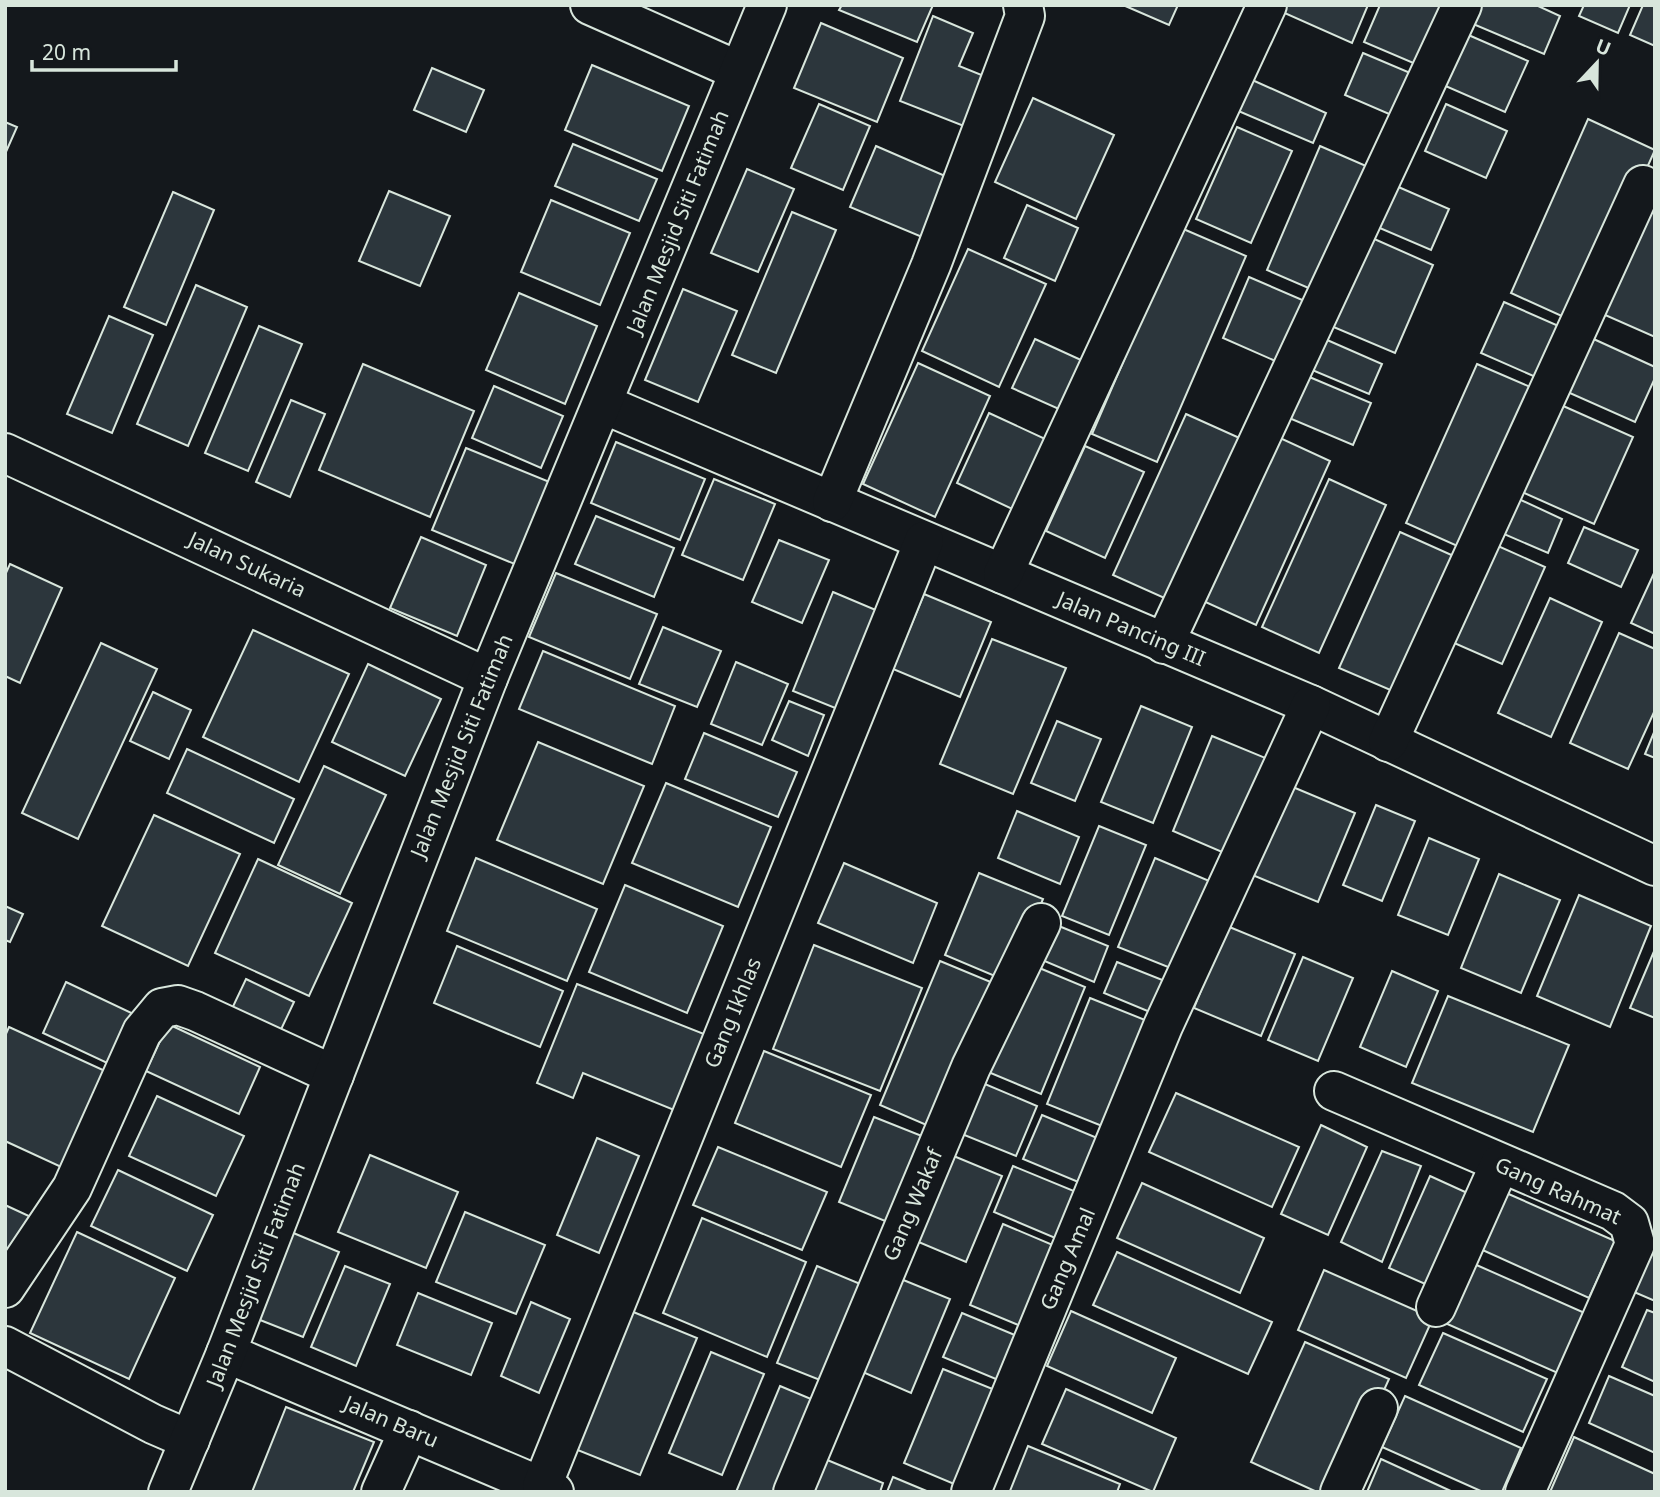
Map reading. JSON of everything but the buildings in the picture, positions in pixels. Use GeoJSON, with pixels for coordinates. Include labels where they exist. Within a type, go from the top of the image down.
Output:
{"type":"FeatureCollection","features":[{"type":"Feature","properties":{"kind":"street"},"geometry":{"type":"LineString","coordinates":[[590,5],[739,71]]}},
{"type":"Feature","properties":{"kind":"street","name":"Jalan Mesjid Siti Fatimah"},"geometry":{"type":"LineString","coordinates":[[168,1492],[226,1353],[488,678],[767,5]]}},
{"type":"Feature","properties":{"kind":"street"},"geometry":{"type":"LineString","coordinates":[[832,502],[931,265],[1025,16],[1023,5]]}},
{"type":"Feature","properties":{"kind":"street"},"geometry":{"type":"LineString","coordinates":[[1003,574],[1267,5]]}},
{"type":"Feature","properties":{"kind":"street"},"geometry":{"type":"LineString","coordinates":[[1164,644],[1462,5]]}},
{"type":"Feature","properties":{"kind":"street"},"geometry":{"type":"LineString","coordinates":[[1388,742],[1643,185]]}},
{"type":"Feature","properties":{"kind":"street","name":"Jalan Pancing III"},"geometry":{"type":"LineString","coordinates":[[603,404],[1311,705],[1655,866]]}},
{"type":"Feature","properties":{"kind":"street","name":"Jalan Sukaria"},"geometry":{"type":"LineString","coordinates":[[5,453],[488,678]]}},
{"type":"Feature","properties":{"kind":"street","name":"Gang Ikhlas"},"geometry":{"type":"LineString","coordinates":[[548,1489],[924,541]]}},
{"type":"Feature","properties":{"kind":"street","name":"Gang Amal"},"geometry":{"type":"LineString","coordinates":[[971,1492],[1163,1026],[1311,705]]}},
{"type":"Feature","properties":{"kind":"street","name":"Gang Wakaf"},"geometry":{"type":"LineString","coordinates":[[793,1492],[971,1067],[1041,923]]}},
{"type":"Feature","properties":{"kind":"street"},"geometry":{"type":"LineString","coordinates":[[5,1288],[72,1188],[142,1032],[162,1007],[177,1004],[195,1011],[334,1075]]}},
{"type":"Feature","properties":{"kind":"street","name":"Gang Rahmat"},"geometry":{"type":"LineString","coordinates":[[1334,1091],[1613,1211],[1629,1223],[1635,1244],[1525,1492]]}},
{"type":"Feature","properties":{"kind":"street"},"geometry":{"type":"LineString","coordinates":[[1436,1307],[1500,1164]]}},
{"type":"Feature","properties":{"kind":"street"},"geometry":{"type":"LineString","coordinates":[[5,1346],[153,1424],[190,1440]]}},
{"type":"Feature","properties":{"kind":"street","name":"Jalan Baru"},"geometry":{"type":"LineString","coordinates":[[226,1353],[548,1489]]}},
{"type":"Feature","properties":{"kind":"street"},"geometry":{"type":"LineString","coordinates":[[1340,1492],[1378,1408]]}},
{"type":"Feature","properties":{"kind":"street"},"geometry":{"type":"LineString","coordinates":[[381,1492],[409,1430]]}}]}
